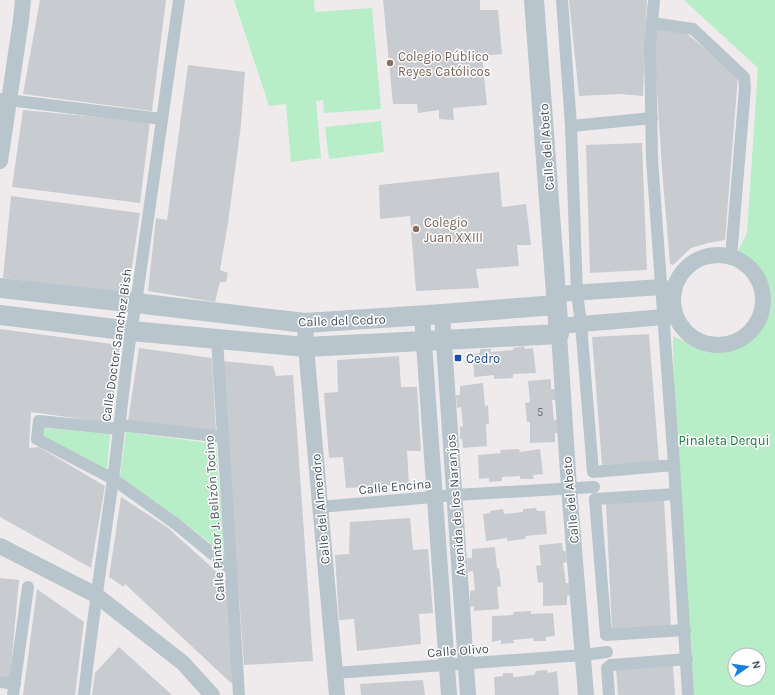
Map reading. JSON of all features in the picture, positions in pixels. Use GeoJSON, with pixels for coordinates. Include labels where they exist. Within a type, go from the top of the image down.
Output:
{"type":"FeatureCollection","features":[{"type":"Feature","properties":{"kind":"street"},"geometry":{"type":"LineString","coordinates":[[0,161],[5,100],[21,20],[23,0]]}},
{"type":"Feature","properties":{"kind":"street","name":"Calle Doctor Sanchez Bish"},"geometry":{"type":"LineString","coordinates":[[84,695],[131,331],[179,0]]}},
{"type":"Feature","properties":{"kind":"street","name":"Calle del Abeto"},"geometry":{"type":"LineString","coordinates":[[534,0],[569,488],[586,695]]}},
{"type":"Feature","properties":{"kind":"street"},"geometry":{"type":"LineString","coordinates":[[562,0],[571,126],[577,293],[606,635],[609,695]]}},
{"type":"Feature","properties":{"kind":"street"},"geometry":{"type":"LineString","coordinates":[[654,0],[650,46],[652,159],[668,289],[673,304],[670,317],[674,465],[688,695]]}},
{"type":"Feature","properties":{"kind":"street"},"geometry":{"type":"LineString","coordinates":[[652,23],[693,29],[744,77],[745,88],[731,257]]}},
{"type":"Feature","properties":{"kind":"street"},"geometry":{"type":"LineString","coordinates":[[5,100],[162,118]]}},
{"type":"Feature","properties":{"kind":"street"},"geometry":{"type":"LineString","coordinates":[[571,126],[652,118]]}},
{"type":"Feature","properties":{"kind":"street"},"geometry":{"type":"LineString","coordinates":[[668,289],[685,269],[695,261],[706,256],[715,255],[731,257],[746,265],[752,270],[760,284],[762,293],[762,309],[760,317],[751,331],[744,338],[725,345],[704,344],[687,333],[670,317]]}},
{"type":"Feature","properties":{"kind":"street","name":"Calle del Cedro"},"geometry":{"type":"LineString","coordinates":[[0,288],[305,323],[442,314],[556,300],[577,293],[668,289]]}},
{"type":"Feature","properties":{"kind":"street","name":"Avenida de los Naranjos"},"geometry":{"type":"LineString","coordinates":[[442,314],[468,695]]}},
{"type":"Feature","properties":{"kind":"street","name":"Calle del Cedro"},"geometry":{"type":"LineString","coordinates":[[0,315],[131,331],[306,347],[443,340],[558,330],[580,324],[670,317]]}},
{"type":"Feature","properties":{"kind":"street","name":"Avenida de los Naranjos"},"geometry":{"type":"LineString","coordinates":[[422,316],[449,695]]}},
{"type":"Feature","properties":{"kind":"street","name":"Calle del Almendro"},"geometry":{"type":"LineString","coordinates":[[305,323],[337,695]]}},
{"type":"Feature","properties":{"kind":"street","name":"Calle Pintor J. Belizón Tocino"},"geometry":{"type":"LineString","coordinates":[[217,339],[239,695]]}},
{"type":"Feature","properties":{"kind":"street"},"geometry":{"type":"LineString","coordinates":[[223,437],[39,421],[37,439],[113,479],[176,524],[232,570]]}},
{"type":"Feature","properties":{"kind":"street"},"geometry":{"type":"LineString","coordinates":[[593,472],[674,465]]}},
{"type":"Feature","properties":{"kind":"street","name":"Calle Encina"},"geometry":{"type":"LineString","coordinates":[[320,507],[454,495],[594,487]]}},
{"type":"Feature","properties":{"kind":"street"},"geometry":{"type":"LineString","coordinates":[[595,499],[676,494]]}},
{"type":"Feature","properties":{"kind":"street"},"geometry":{"type":"LineString","coordinates":[[0,546],[96,595],[183,663],[212,695]]}},
{"type":"Feature","properties":{"kind":"street"},"geometry":{"type":"LineString","coordinates":[[0,682],[14,690],[28,587]]}},
{"type":"Feature","properties":{"kind":"street"},"geometry":{"type":"LineString","coordinates":[[606,635],[684,630]]}},
{"type":"Feature","properties":{"kind":"street","name":"Calle Olivo"},"geometry":{"type":"LineString","coordinates":[[335,673],[607,652]]}},
{"type":"Feature","properties":{"kind":"street"},"geometry":{"type":"LineString","coordinates":[[607,668],[611,665],[686,659]]}},
{"type":"Feature","properties":{"kind":"green space"},"geometry":{"type":"Polygon","coordinates":[[[234,0],[314,0],[315,12],[372,8],[381,109],[324,113],[323,100],[316,101],[321,158],[291,162],[286,104],[269,106],[234,0]]]}},
{"type":"Feature","properties":{"kind":"green space","name":"Pinaleta Derqui"},"geometry":{"type":"Polygon","coordinates":[[[684,0],[775,0],[775,695],[685,695],[675,495],[673,336],[707,352],[723,353],[767,314],[770,305],[769,283],[754,264],[738,251],[747,233],[758,68],[684,0]]]}},
{"type":"Feature","properties":{"kind":"green space"},"geometry":{"type":"Polygon","coordinates":[[[381,121],[384,152],[329,159],[325,127],[381,121]]]}},
{"type":"Feature","properties":{"kind":"green space"},"geometry":{"type":"Polygon","coordinates":[[[44,428],[110,434],[107,469],[43,436],[44,428]]]}},
{"type":"Feature","properties":{"kind":"green space"},"geometry":{"type":"Polygon","coordinates":[[[126,432],[216,444],[225,559],[208,541],[120,477],[126,432]]]}},
{"type":"Feature","properties":{"kind":"building"},"geometry":{"type":"Polygon","coordinates":[[[40,0],[166,0],[152,111],[23,94],[40,0]]]}},
{"type":"Feature","properties":{"kind":"building"},"geometry":{"type":"Polygon","coordinates":[[[383,0],[480,0],[480,10],[498,10],[502,54],[482,56],[487,105],[453,108],[454,120],[439,119],[439,110],[418,113],[417,104],[393,104],[383,0]]]}},
{"type":"Feature","properties":{"kind":"building"},"geometry":{"type":"Polygon","coordinates":[[[569,0],[647,0],[643,96],[620,94],[579,96],[569,0]]]}},
{"type":"Feature","properties":{"kind":"building"},"geometry":{"type":"Polygon","coordinates":[[[657,29],[687,34],[738,75],[725,240],[691,248],[673,265],[670,264],[655,64],[657,29]]]}},
{"type":"Feature","properties":{"kind":"building"},"geometry":{"type":"Polygon","coordinates":[[[188,65],[245,72],[241,125],[220,270],[228,273],[226,282],[220,282],[215,302],[148,291],[156,218],[167,220],[188,65]]]}},
{"type":"Feature","properties":{"kind":"building"},"geometry":{"type":"Polygon","coordinates":[[[23,110],[150,122],[140,203],[12,187],[23,110]]]}},
{"type":"Feature","properties":{"kind":"building"},"geometry":{"type":"Polygon","coordinates":[[[642,143],[647,270],[590,273],[586,145],[642,143]]]}},
{"type":"Feature","properties":{"kind":"building"},"geometry":{"type":"Polygon","coordinates":[[[499,172],[502,207],[526,204],[531,245],[517,245],[519,266],[476,269],[479,288],[416,291],[410,216],[380,219],[379,185],[499,172]]]}},
{"type":"Feature","properties":{"kind":"building"},"geometry":{"type":"Polygon","coordinates":[[[11,196],[140,213],[128,294],[3,278],[11,196]]]}},
{"type":"Feature","properties":{"kind":"building"},"geometry":{"type":"Polygon","coordinates":[[[0,329],[120,345],[110,423],[31,412],[29,448],[39,447],[105,486],[91,568],[0,517],[0,329]]]}},
{"type":"Feature","properties":{"kind":"building"},"geometry":{"type":"Polygon","coordinates":[[[649,334],[659,462],[602,465],[592,337],[649,334]]]}},
{"type":"Feature","properties":{"kind":"building"},"geometry":{"type":"Polygon","coordinates":[[[524,346],[525,349],[533,348],[536,373],[513,374],[513,378],[494,379],[494,375],[474,377],[473,354],[480,353],[480,349],[491,349],[491,352],[513,350],[513,348],[524,346]]]}},
{"type":"Feature","properties":{"kind":"building"},"geometry":{"type":"Polygon","coordinates":[[[139,348],[212,358],[216,431],[128,421],[139,348]]]}},
{"type":"Feature","properties":{"kind":"building"},"geometry":{"type":"Polygon","coordinates":[[[399,356],[401,387],[417,387],[421,451],[407,451],[409,484],[346,488],[343,457],[329,458],[324,393],[338,392],[337,360],[399,356]]]}},
{"type":"Feature","properties":{"kind":"building"},"geometry":{"type":"Polygon","coordinates":[[[222,361],[273,366],[276,376],[293,375],[313,661],[244,665],[222,361]]]}},
{"type":"Feature","properties":{"kind":"building"},"geometry":{"type":"Polygon","coordinates":[[[551,379],[551,389],[555,389],[555,400],[552,400],[554,420],[557,420],[558,433],[555,433],[555,442],[530,443],[530,422],[527,422],[525,403],[530,402],[528,381],[551,379]]]}},
{"type":"Feature","properties":{"kind":"building"},"geometry":{"type":"Polygon","coordinates":[[[483,383],[485,406],[488,405],[489,424],[486,424],[487,446],[463,448],[462,439],[460,439],[460,427],[463,426],[461,407],[457,408],[456,395],[460,395],[460,386],[483,383]]]}},
{"type":"Feature","properties":{"kind":"building"},"geometry":{"type":"Polygon","coordinates":[[[519,449],[520,452],[540,449],[543,474],[533,475],[534,479],[520,479],[520,476],[502,477],[502,481],[489,482],[489,478],[479,479],[478,455],[501,453],[500,450],[519,449]]]}},
{"type":"Feature","properties":{"kind":"building"},"geometry":{"type":"Polygon","coordinates":[[[121,497],[167,527],[229,583],[234,684],[230,682],[125,584],[124,587],[109,577],[121,497]]]}},
{"type":"Feature","properties":{"kind":"building"},"geometry":{"type":"Polygon","coordinates":[[[664,498],[671,626],[612,630],[606,504],[664,498]]]}},
{"type":"Feature","properties":{"kind":"building"},"geometry":{"type":"Polygon","coordinates":[[[536,508],[537,511],[545,511],[547,534],[526,536],[525,539],[507,541],[507,538],[486,541],[483,514],[490,513],[490,511],[503,509],[504,514],[523,512],[523,509],[536,508]]]}},
{"type":"Feature","properties":{"kind":"building"},"geometry":{"type":"Polygon","coordinates":[[[410,518],[413,550],[428,549],[433,613],[419,614],[421,644],[357,651],[354,619],[339,620],[335,555],[349,554],[350,522],[410,518]]]}},
{"type":"Feature","properties":{"kind":"building"},"geometry":{"type":"Polygon","coordinates":[[[562,543],[563,551],[566,551],[567,562],[563,563],[566,583],[569,583],[570,595],[567,596],[567,605],[543,606],[543,582],[538,583],[536,566],[541,565],[539,545],[562,543]]]}},
{"type":"Feature","properties":{"kind":"building"},"geometry":{"type":"Polygon","coordinates":[[[495,547],[497,569],[499,568],[501,586],[497,587],[499,609],[474,611],[474,606],[470,607],[470,591],[475,590],[473,571],[468,572],[467,558],[472,558],[472,549],[495,547]]]}},
{"type":"Feature","properties":{"kind":"building"},"geometry":{"type":"Polygon","coordinates":[[[0,578],[19,580],[10,678],[0,676],[0,578]]]}},
{"type":"Feature","properties":{"kind":"building"},"geometry":{"type":"Polygon","coordinates":[[[37,589],[84,622],[75,695],[23,695],[37,589]]]}},
{"type":"Feature","properties":{"kind":"building"},"geometry":{"type":"Polygon","coordinates":[[[531,611],[531,614],[553,613],[555,636],[546,637],[546,641],[533,641],[534,638],[513,640],[514,643],[501,644],[501,640],[492,642],[492,616],[513,615],[514,612],[531,611]]]}},
{"type":"Feature","properties":{"kind":"building"},"geometry":{"type":"Polygon","coordinates":[[[119,647],[172,695],[92,695],[95,673],[119,647]]]}},
{"type":"Feature","properties":{"kind":"building"},"geometry":{"type":"Polygon","coordinates":[[[673,665],[675,695],[618,695],[616,668],[673,665]]]}},
{"type":"Feature","properties":{"kind":"building"},"geometry":{"type":"Polygon","coordinates":[[[547,670],[548,673],[557,671],[559,695],[495,695],[494,677],[503,676],[503,673],[513,673],[513,677],[534,675],[536,671],[547,670]]]}},
{"type":"Feature","properties":{"kind":"building"},"geometry":{"type":"Polygon","coordinates":[[[423,680],[425,695],[361,695],[360,684],[423,680]]]}},
{"type":"Feature","properties":{"kind":"place","name":"Colegio Público Reyes Católicos"},"geometry":{"type":"Point","coordinates":[390,63]}},
{"type":"Feature","properties":{"kind":"place","name":"Colegio Juan XXIII"},"geometry":{"type":"Point","coordinates":[416,229]}},
{"type":"Feature","properties":{"kind":"place","name":"Cedro"},"geometry":{"type":"Point","coordinates":[458,358]}}]}
